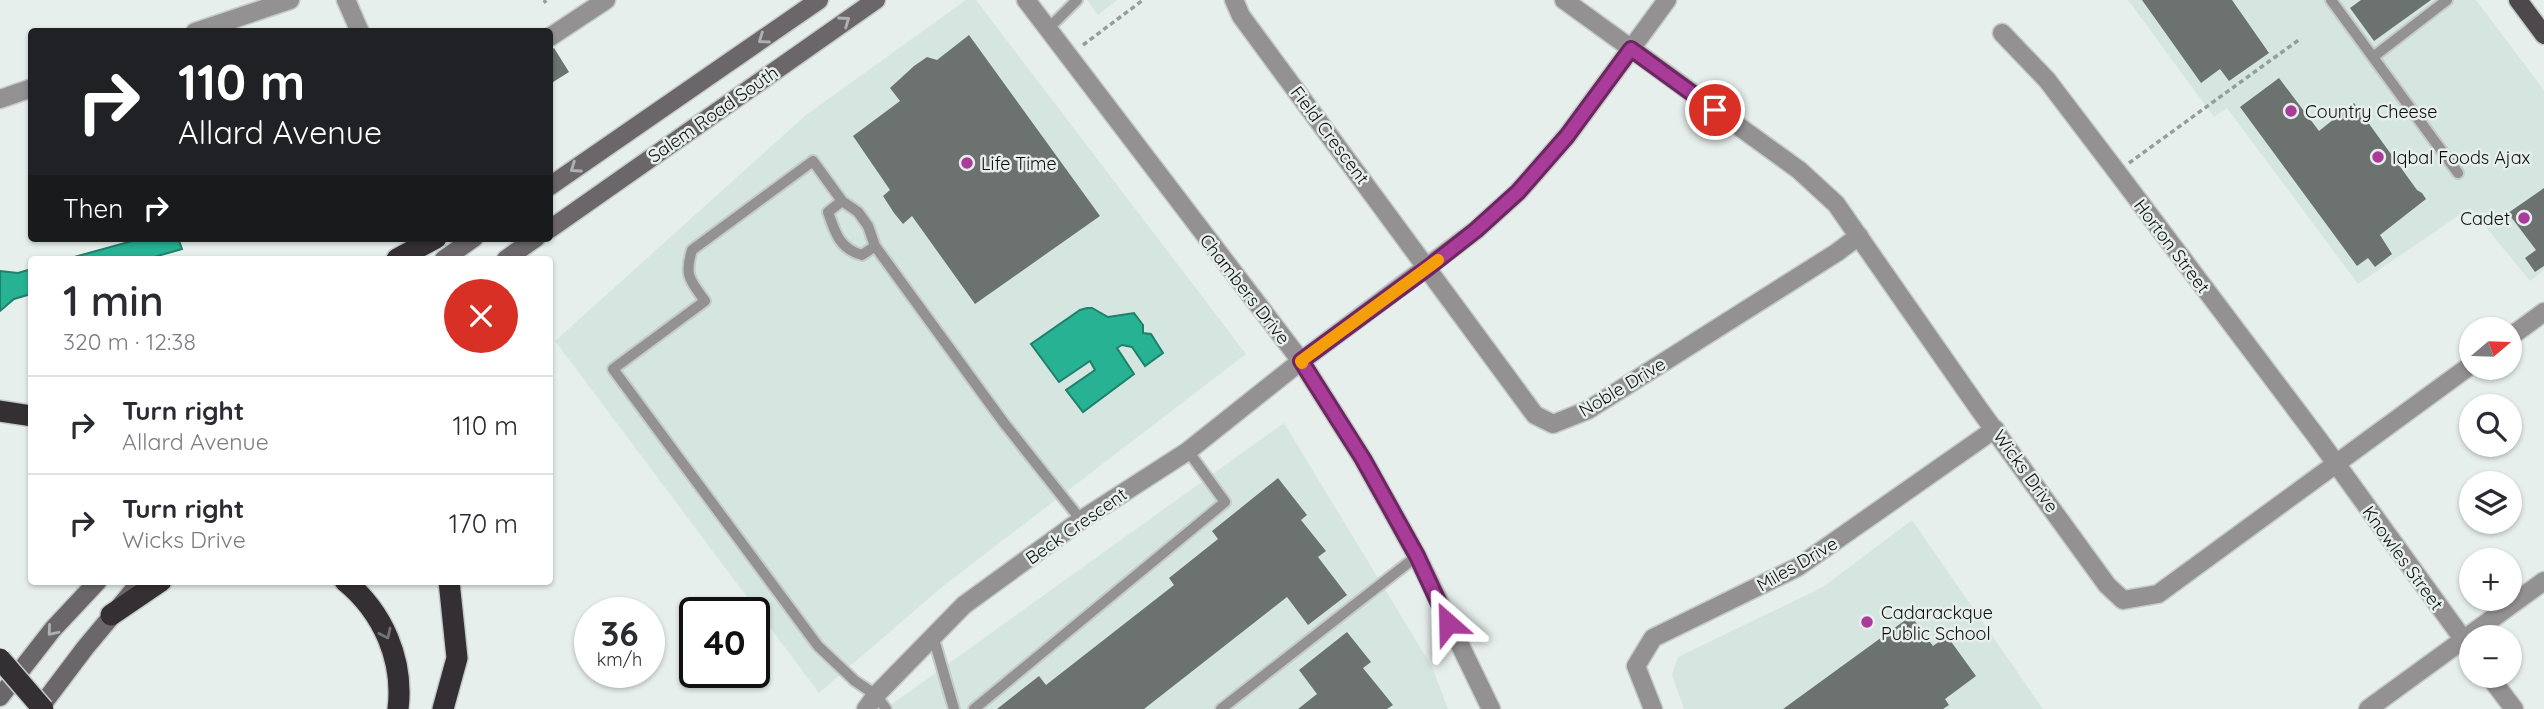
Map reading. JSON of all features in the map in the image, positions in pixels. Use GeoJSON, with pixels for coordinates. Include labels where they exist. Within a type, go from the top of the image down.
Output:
{"type":"FeatureCollection","features":[{"type":"Feature","properties":{"kind":"highway"},"geometry":{"type":"LineString","coordinates":[[403,256],[429,242]]}},
{"type":"Feature","properties":{"kind":"highway"},"geometry":{"type":"LineString","coordinates":[[0,411],[28,415]]}},
{"type":"Feature","properties":{"kind":"highway"},"geometry":{"type":"LineString","coordinates":[[111,615],[155,585]]}},
{"type":"Feature","properties":{"kind":"highway"},"geometry":{"type":"LineString","coordinates":[[349,585],[363,598],[387,634],[399,676],[398,709]]}},
{"type":"Feature","properties":{"kind":"highway"},"geometry":{"type":"LineString","coordinates":[[443,709],[457,658],[449,585]]}},
{"type":"Feature","properties":{"kind":"highway"},"geometry":{"type":"LineString","coordinates":[[0,659],[41,709]]}},
{"type":"Feature","properties":{"kind":"main road","name":"Salem Road South"},"geometry":{"type":"LineString","coordinates":[[553,184],[819,0]]}},
{"type":"Feature","properties":{"kind":"main road","name":"Salem Road South"},"geometry":{"type":"LineString","coordinates":[[553,227],[876,0]]}},
{"type":"Feature","properties":{"kind":"main road"},"geometry":{"type":"LineString","coordinates":[[2518,0],[2544,35]]}},
{"type":"Feature","properties":{"kind":"main road"},"geometry":{"type":"LineString","coordinates":[[448,256],[468,242]]}},
{"type":"Feature","properties":{"kind":"main road"},"geometry":{"type":"LineString","coordinates":[[510,256],[530,242]]}},
{"type":"Feature","properties":{"kind":"main road"},"geometry":{"type":"LineString","coordinates":[[0,697],[53,629],[94,585]]}},
{"type":"Feature","properties":{"kind":"main road"},"geometry":{"type":"LineString","coordinates":[[41,709],[111,615],[137,585]]}},
{"type":"Feature","properties":{"kind":"street"},"geometry":{"type":"LineString","coordinates":[[207,28],[290,0]]}},
{"type":"Feature","properties":{"kind":"street"},"geometry":{"type":"LineString","coordinates":[[346,0],[358,28]]}},
{"type":"Feature","properties":{"kind":"street"},"geometry":{"type":"LineString","coordinates":[[553,35],[606,0]]}},
{"type":"Feature","properties":{"kind":"street","name":"Chambers Drive"},"geometry":{"type":"LineString","coordinates":[[1026,0],[1301,361],[1363,459],[1417,556],[1488,708]]}},
{"type":"Feature","properties":{"kind":"street","name":"Field Crescent"},"geometry":{"type":"LineString","coordinates":[[1234,0],[1241,16],[1429,267]]}},
{"type":"Feature","properties":{"kind":"street"},"geometry":{"type":"LineString","coordinates":[[1564,0],[1631,49]]}},
{"type":"Feature","properties":{"kind":"street","name":"Beck Crescent"},"geometry":{"type":"LineString","coordinates":[[876,704],[933,636],[964,605],[1080,520],[1188,451],[1301,361],[1476,230],[1518,192],[1567,136],[1667,0]]}},
{"type":"Feature","properties":{"kind":"street","name":"Horton Street"},"geometry":{"type":"LineString","coordinates":[[2002,33],[2047,80],[2336,464]]}},
{"type":"Feature","properties":{"kind":"street","name":"Wicks Drive"},"geometry":{"type":"LineString","coordinates":[[1631,49],[1799,170],[1836,204],[2107,585],[2123,600],[2158,594],[2459,374]]}},
{"type":"Feature","properties":{"kind":"street"},"geometry":{"type":"LineString","coordinates":[[0,99],[28,89]]}},
{"type":"Feature","properties":{"kind":"street","name":"Noble Drive"},"geometry":{"type":"LineString","coordinates":[[1429,267],[1535,415],[1553,424],[1587,410],[1859,236]]}},
{"type":"Feature","properties":{"kind":"street"},"geometry":{"type":"LineString","coordinates":[[2522,328],[2544,312]]}},
{"type":"Feature","properties":{"kind":"street","name":"Miles Drive"},"geometry":{"type":"LineString","coordinates":[[1653,709],[1636,666],[1653,638],[1798,567],[1995,429]]}},
{"type":"Feature","properties":{"kind":"street","name":"Knowles Street"},"geometry":{"type":"LineString","coordinates":[[2336,464],[2459,634]]}},
{"type":"Feature","properties":{"kind":"street"},"geometry":{"type":"LineString","coordinates":[[2491,625],[2544,580]]}},
{"type":"Feature","properties":{"kind":"street"},"geometry":{"type":"LineString","coordinates":[[2368,709],[2459,650]]}},
{"type":"Feature","properties":{"kind":"street"},"geometry":{"type":"LineString","coordinates":[[2498,688],[2514,709]]}},
{"type":"Feature","properties":{"kind":"lane"},"geometry":{"type":"LineString","coordinates":[[1048,29],[1077,0]]}},
{"type":"Feature","properties":{"kind":"lane"},"geometry":{"type":"LineString","coordinates":[[2332,0],[2458,173]]}},
{"type":"Feature","properties":{"kind":"lane"},"geometry":{"type":"LineString","coordinates":[[2373,57],[2447,0]]}},
{"type":"Feature","properties":{"kind":"lane"},"geometry":{"type":"LineString","coordinates":[[876,704],[818,646],[613,369],[705,301],[692,282],[687,267],[692,250],[813,161],[842,201],[858,212],[868,226],[875,246],[1004,423],[1080,520]]}},
{"type":"Feature","properties":{"kind":"lane"},"geometry":{"type":"LineString","coordinates":[[842,201],[828,212],[841,244],[862,255],[875,246]]}},
{"type":"Feature","properties":{"kind":"lane"},"geometry":{"type":"LineString","coordinates":[[974,709],[1225,502],[1188,451]]}},
{"type":"Feature","properties":{"kind":"lane"},"geometry":{"type":"LineString","coordinates":[[1221,709],[1417,556]]}},
{"type":"Feature","properties":{"kind":"lane"},"geometry":{"type":"LineString","coordinates":[[933,636],[954,709]]}},
{"type":"Feature","properties":{"kind":"path"},"geometry":{"type":"LineString","coordinates":[[1068,55],[1143,0]]}},
{"type":"Feature","properties":{"kind":"path"},"geometry":{"type":"LineString","coordinates":[[2117,172],[2300,39]]}},
{"type":"Feature","properties":{"kind":"shaded area"},"geometry":{"type":"Polygon","coordinates":[[[966,0],[976,0],[1246,354],[942,587],[819,693],[770,628],[770,597],[747,597],[555,341],[806,115],[966,0]]]}},
{"type":"Feature","properties":{"kind":"shaded area"},"geometry":{"type":"Polygon","coordinates":[[[1087,0],[1117,0],[1098,15],[1087,0]]]}},
{"type":"Feature","properties":{"kind":"shaded area"},"geometry":{"type":"Polygon","coordinates":[[[2128,0],[2476,0],[2544,90],[2544,270],[2530,281],[2470,208],[2358,284],[2227,108],[2214,117],[2128,0]]]}},
{"type":"Feature","properties":{"kind":"shaded area"},"geometry":{"type":"Polygon","coordinates":[[[129,242],[179,242],[182,249],[158,256],[78,256],[129,242]]]}},
{"type":"Feature","properties":{"kind":"shaded area"},"geometry":{"type":"Polygon","coordinates":[[[28,270],[28,295],[14,299],[0,311],[0,271],[18,273],[28,270]]]}},
{"type":"Feature","properties":{"kind":"shaded area"},"geometry":{"type":"Polygon","coordinates":[[[1087,308],[1108,317],[1134,313],[1143,325],[1143,333],[1151,334],[1163,353],[1145,366],[1132,347],[1122,345],[1117,348],[1134,374],[1083,412],[1066,390],[1095,370],[1090,361],[1059,382],[1031,344],[1080,310],[1087,308]]]}},
{"type":"Feature","properties":{"kind":"shaded area"},"geometry":{"type":"Polygon","coordinates":[[[1284,423],[1432,667],[1448,709],[885,709],[1284,423]]]}},
{"type":"Feature","properties":{"kind":"shaded area","name":"Cadarackque Public School"},"geometry":{"type":"Polygon","coordinates":[[[1912,520],[2043,709],[1684,709],[1672,675],[1678,657],[1823,587],[1912,520]]]}},
{"type":"Feature","properties":{"kind":"building"},"geometry":{"type":"Polygon","coordinates":[[[2142,0],[2232,0],[2269,53],[2229,81],[2220,69],[2201,83],[2142,0]]]}},
{"type":"Feature","properties":{"kind":"building"},"geometry":{"type":"Polygon","coordinates":[[[2361,0],[2431,0],[2374,41],[2350,8],[2361,0]]]}},
{"type":"Feature","properties":{"kind":"building","name":"Life Time"},"geometry":{"type":"Polygon","coordinates":[[[969,35],[1100,216],[975,304],[912,216],[903,224],[894,213],[883,196],[890,190],[853,136],[900,101],[890,88],[914,66],[927,57],[937,60],[969,35]]]}},
{"type":"Feature","properties":{"kind":"building"},"geometry":{"type":"Polygon","coordinates":[[[553,49],[569,72],[553,82],[553,49]]]}},
{"type":"Feature","properties":{"kind":"building"},"geometry":{"type":"Polygon","coordinates":[[[2279,78],[2319,131],[2354,103],[2426,199],[2380,235],[2392,254],[2375,267],[2368,258],[2357,266],[2240,107],[2279,78]]]}},
{"type":"Feature","properties":{"kind":"building"},"geometry":{"type":"Polygon","coordinates":[[[2544,188],[2544,266],[2535,272],[2525,258],[2536,250],[2508,213],[2544,188]]]}},
{"type":"Feature","properties":{"kind":"building"},"geometry":{"type":"Polygon","coordinates":[[[1278,478],[1307,515],[1301,520],[1326,551],[1318,557],[1347,595],[1308,625],[1287,597],[1144,709],[997,709],[1039,676],[1046,685],[1174,585],[1169,578],[1218,539],[1212,531],[1278,478]]]}},
{"type":"Feature","properties":{"kind":"building"},"geometry":{"type":"Polygon","coordinates":[[[1911,616],[1933,646],[1947,636],[1976,676],[1945,699],[1949,705],[1943,709],[1783,709],[1911,616]]]}},
{"type":"Feature","properties":{"kind":"building"},"geometry":{"type":"Polygon","coordinates":[[[1347,632],[1371,662],[1363,668],[1393,705],[1387,709],[1298,709],[1317,694],[1299,670],[1347,632]]]}},
{"type":"Feature","properties":{"kind":"slow traffic"},"geometry":{"type":"LineString","coordinates":[[1302,363],[1301,361],[1438,260]]}},
{"type":"Feature","properties":{"kind":"place","name":"Country Cheese"},"geometry":{"type":"Point","coordinates":[2291,111]}},
{"type":"Feature","properties":{"kind":"place","name":"Iqbal Foods Ajax"},"geometry":{"type":"Point","coordinates":[2378,157]}},
{"type":"Feature","properties":{"kind":"place","name":"Life Time"},"geometry":{"type":"Point","coordinates":[967,163]}},
{"type":"Feature","properties":{"kind":"place","name":"Cadet"},"geometry":{"type":"Point","coordinates":[2524,218]}},
{"type":"Feature","properties":{"kind":"place","name":"Cadarackque Public School"},"geometry":{"type":"Point","coordinates":[1867,622]}},
{"type":"Feature","properties":{"kind":"route"},"geometry":{"type":"LineString","coordinates":[[1448,623],[1417,556],[1363,459],[1301,361],[1429,267],[1518,192],[1567,136],[1631,49],[1715,110]]}}]}
